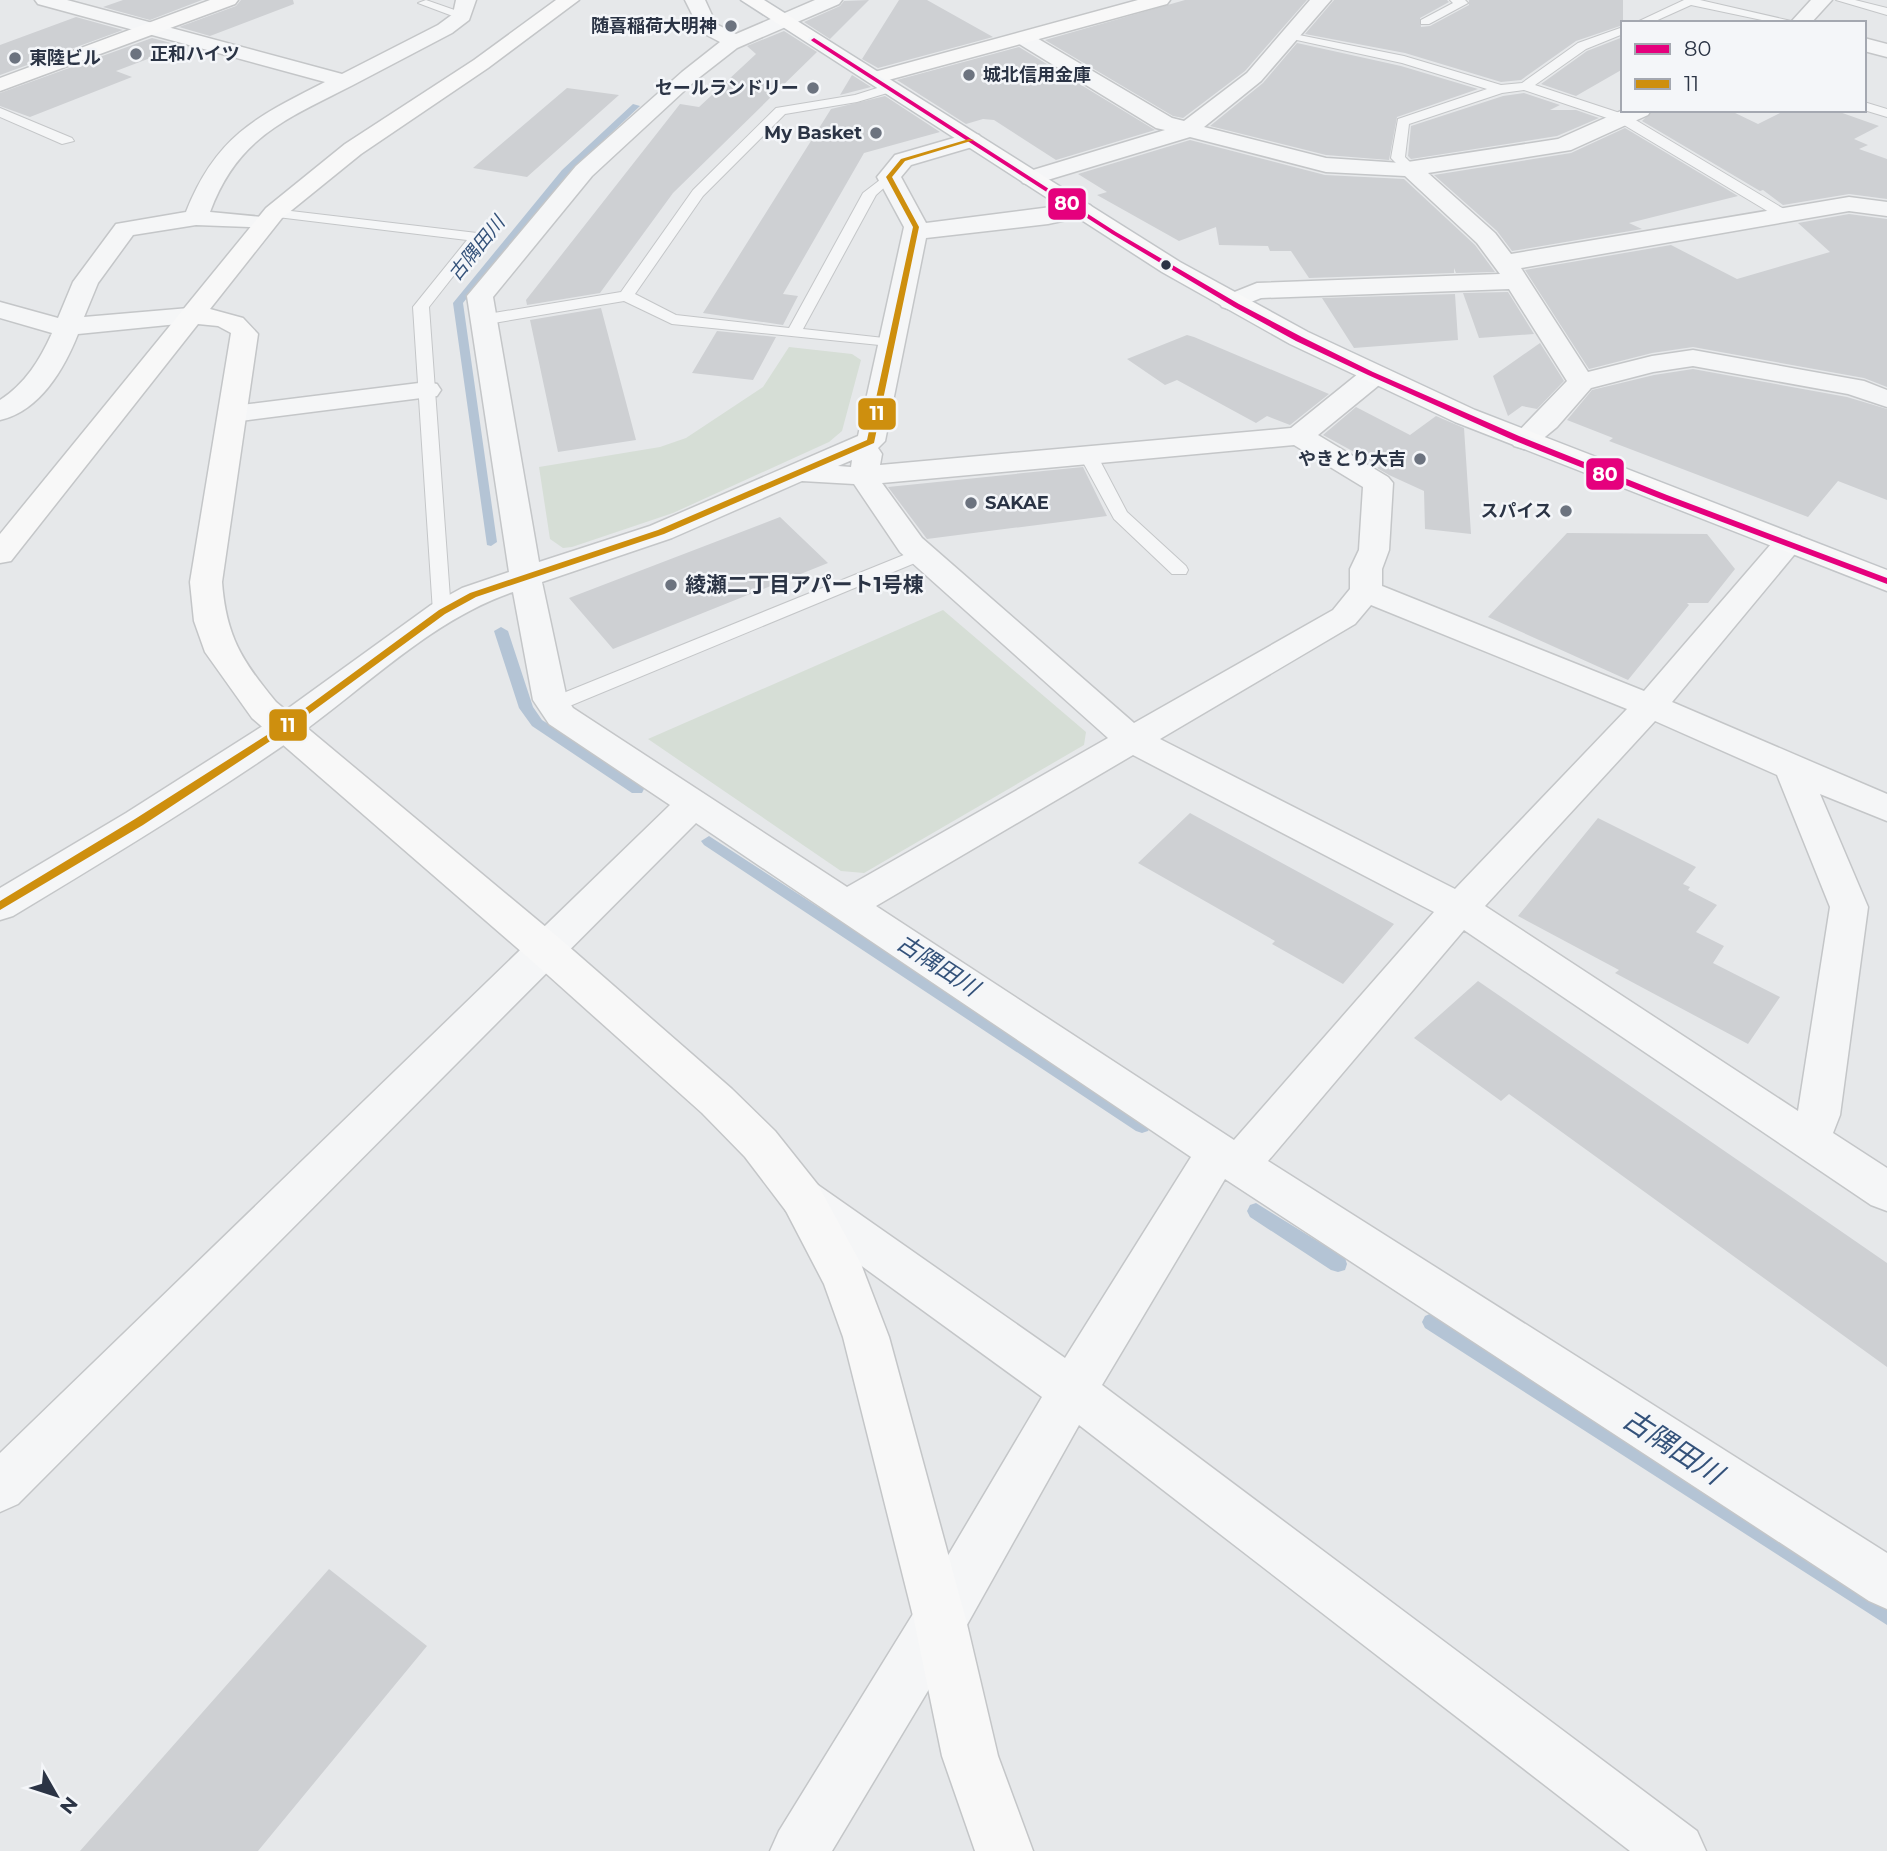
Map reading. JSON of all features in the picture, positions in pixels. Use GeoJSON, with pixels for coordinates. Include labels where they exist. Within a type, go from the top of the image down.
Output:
{"type":"FeatureCollection","features":[{"type":"Feature","properties":{"kind":"street"},"geometry":{"type":"LineString","coordinates":[[45,0],[345,81]]}},
{"type":"Feature","properties":{"kind":"street"},"geometry":{"type":"LineString","coordinates":[[0,85],[228,0]]}},
{"type":"Feature","properties":{"kind":"street"},"geometry":{"type":"LineString","coordinates":[[0,554],[269,218],[353,149],[510,44],[569,0]]}},
{"type":"Feature","properties":{"kind":"street"},"geometry":{"type":"LineString","coordinates":[[695,0],[708,28],[736,42]]}},
{"type":"Feature","properties":{"kind":"street"},"geometry":{"type":"LineString","coordinates":[[751,0],[1231,302],[1374,375],[1524,440],[1887,581]]}},
{"type":"Feature","properties":{"kind":"street"},"geometry":{"type":"LineString","coordinates":[[832,0],[736,42],[689,76],[584,170],[480,296],[526,579],[544,676],[553,705],[561,716],[845,906],[1229,1158],[1887,1583]]}},
{"type":"Feature","properties":{"kind":"street"},"geometry":{"type":"LineString","coordinates":[[882,83],[1023,38],[1160,0]]}},
{"type":"Feature","properties":{"kind":"street"},"geometry":{"type":"LineString","coordinates":[[1031,178],[1185,131],[1254,77],[1321,0]]}},
{"type":"Feature","properties":{"kind":"street"},"geometry":{"type":"LineString","coordinates":[[1802,21],[1822,0]]}},
{"type":"Feature","properties":{"kind":"street"},"geometry":{"type":"LineString","coordinates":[[196,218],[207,186],[230,151],[245,135],[444,29],[464,8]]}},
{"type":"Feature","properties":{"kind":"street"},"geometry":{"type":"LineString","coordinates":[[1023,38],[1164,124],[1326,165],[1410,169],[1563,145],[1632,115]]}},
{"type":"Feature","properties":{"kind":"street"},"geometry":{"type":"LineString","coordinates":[[1866,45],[1887,51]]}},
{"type":"Feature","properties":{"kind":"street"},"geometry":{"type":"LineString","coordinates":[[971,140],[903,160],[889,177],[916,227],[863,477],[911,545],[1130,738],[1460,908],[1887,1192]]}},
{"type":"Feature","properties":{"kind":"street"},"geometry":{"type":"LineString","coordinates":[[1410,169],[1486,238],[1511,272],[1581,382]]}},
{"type":"Feature","properties":{"kind":"street"},"geometry":{"type":"LineString","coordinates":[[1231,302],[1258,291],[1511,272],[1849,204],[1887,209]]}},
{"type":"Feature","properties":{"kind":"street"},"geometry":{"type":"LineString","coordinates":[[915,232],[1048,217],[1082,210]]}},
{"type":"Feature","properties":{"kind":"street"},"geometry":{"type":"LineString","coordinates":[[0,412],[21,399],[52,364],[65,327],[86,282],[125,229],[196,218],[269,218]]}},
{"type":"Feature","properties":{"kind":"street"},"geometry":{"type":"LineString","coordinates":[[0,310],[46,325],[65,327],[189,316],[219,318],[239,325],[245,334],[206,582],[207,617],[217,645],[237,678],[284,728],[545,948],[717,1101],[760,1144],[802,1198],[845,1279],[866,1337],[940,1620],[970,1756],[1004,1851]]}},
{"type":"Feature","properties":{"kind":"street"},"geometry":{"type":"LineString","coordinates":[[1524,440],[1547,421],[1581,382],[1652,364],[1693,358],[1854,387],[1887,399]]}},
{"type":"Feature","properties":{"kind":"street"},"geometry":{"type":"LineString","coordinates":[[799,473],[863,477],[1087,453],[1299,436],[1374,375]]}},
{"type":"Feature","properties":{"kind":"street"},"geometry":{"type":"LineString","coordinates":[[233,414],[427,390]]}},
{"type":"Feature","properties":{"kind":"street"},"geometry":{"type":"LineString","coordinates":[[845,906],[1130,738],[1343,617],[1366,591],[1366,569],[1374,550],[1378,483],[1299,436]]}},
{"type":"Feature","properties":{"kind":"street"},"geometry":{"type":"LineString","coordinates":[[0,906],[139,822],[284,728],[442,612],[473,595],[660,532],[871,441]]}},
{"type":"Feature","properties":{"kind":"street"},"geometry":{"type":"LineString","coordinates":[[799,1851],[940,1620],[1072,1391],[1229,1158],[1650,706],[1789,543]]}},
{"type":"Feature","properties":{"kind":"street"},"geometry":{"type":"LineString","coordinates":[[1366,591],[1650,706],[1887,808]]}},
{"type":"Feature","properties":{"kind":"street"},"geometry":{"type":"LineString","coordinates":[[1792,768],[1849,907],[1819,1115],[1810,1141]]}},
{"type":"Feature","properties":{"kind":"street"},"geometry":{"type":"LineString","coordinates":[[0,1487],[693,804]]}},
{"type":"Feature","properties":{"kind":"street"},"geometry":{"type":"LineString","coordinates":[[802,1198],[1072,1391],[1676,1851]]}},
{"type":"Feature","properties":{"kind":"lane"},"geometry":{"type":"LineString","coordinates":[[1425,22],[1462,2],[1457,0]]}},
{"type":"Feature","properties":{"kind":"lane"},"geometry":{"type":"LineString","coordinates":[[1842,0],[1887,12]]}},
{"type":"Feature","properties":{"kind":"lane"},"geometry":{"type":"LineString","coordinates":[[1646,21],[1693,1],[1785,21]]}},
{"type":"Feature","properties":{"kind":"lane"},"geometry":{"type":"LineString","coordinates":[[424,3],[464,8]]}},
{"type":"Feature","properties":{"kind":"lane"},"geometry":{"type":"LineString","coordinates":[[1525,86],[1582,46],[1621,31]]}},
{"type":"Feature","properties":{"kind":"lane"},"geometry":{"type":"LineString","coordinates":[[1289,37],[1404,60],[1500,89]]}},
{"type":"Feature","properties":{"kind":"lane"},"geometry":{"type":"LineString","coordinates":[[626,296],[698,192],[780,111],[857,98],[882,83]]}},
{"type":"Feature","properties":{"kind":"lane"},"geometry":{"type":"LineString","coordinates":[[1410,169],[1398,158],[1403,122],[1500,89],[1525,86],[1632,115],[1784,215]]}},
{"type":"Feature","properties":{"kind":"lane"},"geometry":{"type":"LineString","coordinates":[[1866,107],[1887,113]]}},
{"type":"Feature","properties":{"kind":"lane"},"geometry":{"type":"LineString","coordinates":[[0,112],[67,141]]}},
{"type":"Feature","properties":{"kind":"lane"},"geometry":{"type":"LineString","coordinates":[[794,332],[870,193],[889,177]]}},
{"type":"Feature","properties":{"kind":"lane"},"geometry":{"type":"LineString","coordinates":[[269,218],[477,237],[421,307],[442,612]]}},
{"type":"Feature","properties":{"kind":"lane"},"geometry":{"type":"LineString","coordinates":[[482,320],[626,296],[672,319],[893,344]]}},
{"type":"Feature","properties":{"kind":"lane"},"geometry":{"type":"LineString","coordinates":[[1087,453],[1120,515],[1179,570]]}},
{"type":"Feature","properties":{"kind":"lane"},"geometry":{"type":"LineString","coordinates":[[553,705],[921,554]]}},
{"type":"Feature","properties":{"kind":"shaded area"},"geometry":{"type":"Polygon","coordinates":[[[789,347],[852,354],[861,360],[842,431],[829,442],[673,513],[572,547],[563,548],[550,539],[539,467],[660,447],[686,438],[763,387],[789,347]]]}},
{"type":"Feature","properties":{"kind":"shaded area"},"geometry":{"type":"Polygon","coordinates":[[[943,610],[1086,732],[1084,745],[864,873],[841,871],[648,739],[943,610]]]}},
{"type":"Feature","properties":{"kind":"building"},"geometry":{"type":"Polygon","coordinates":[[[123,0],[202,0],[150,20],[103,7],[123,0]]]}},
{"type":"Feature","properties":{"kind":"building"},"geometry":{"type":"Polygon","coordinates":[[[241,0],[293,0],[294,4],[210,36],[179,27],[236,6],[241,0]]]}},
{"type":"Feature","properties":{"kind":"building"},"geometry":{"type":"Polygon","coordinates":[[[869,0],[830,39],[804,22],[840,6],[844,1],[869,0]]]}},
{"type":"Feature","properties":{"kind":"building"},"geometry":{"type":"Polygon","coordinates":[[[899,0],[927,0],[993,37],[878,68],[862,59],[899,0]]]}},
{"type":"Feature","properties":{"kind":"building"},"geometry":{"type":"Polygon","coordinates":[[[1185,0],[1307,0],[1245,71],[1183,118],[1173,116],[1045,40],[1185,0]]]}},
{"type":"Feature","properties":{"kind":"building"},"geometry":{"type":"Polygon","coordinates":[[[1334,0],[1449,2],[1420,18],[1421,27],[1430,26],[1469,5],[1469,0],[1623,0],[1621,26],[1576,41],[1521,80],[1501,82],[1405,53],[1305,34],[1334,0]]]}},
{"type":"Feature","properties":{"kind":"building"},"geometry":{"type":"Polygon","coordinates":[[[76,17],[123,30],[0,75],[0,45],[76,17]]]}},
{"type":"Feature","properties":{"kind":"building"},"geometry":{"type":"Polygon","coordinates":[[[784,31],[817,52],[673,193],[600,293],[527,305],[526,300],[680,104],[699,107],[756,54],[747,46],[784,31]]]}},
{"type":"Feature","properties":{"kind":"building"},"geometry":{"type":"Polygon","coordinates":[[[152,38],[182,46],[116,71],[132,77],[30,117],[0,106],[0,93],[152,38]]]}},
{"type":"Feature","properties":{"kind":"building"},"geometry":{"type":"Polygon","coordinates":[[[1621,38],[1621,70],[1576,96],[1541,84],[1587,51],[1621,38]]]}},
{"type":"Feature","properties":{"kind":"building"},"geometry":{"type":"Polygon","coordinates":[[[1297,43],[1401,66],[1478,89],[1397,117],[1389,160],[1326,155],[1210,126],[1263,83],[1297,43]]]}},
{"type":"Feature","properties":{"kind":"building"},"geometry":{"type":"Polygon","coordinates":[[[1019,47],[1155,130],[1056,160],[994,120],[983,119],[966,124],[897,80],[1019,47]]]}},
{"type":"Feature","properties":{"kind":"building"},"geometry":{"type":"Polygon","coordinates":[[[852,75],[871,87],[840,95],[852,75]]]}},
{"type":"Feature","properties":{"kind":"building"},"geometry":{"type":"Polygon","coordinates":[[[567,88],[619,95],[527,177],[473,168],[567,88]]]}},
{"type":"Feature","properties":{"kind":"building"},"geometry":{"type":"Polygon","coordinates":[[[1524,93],[1560,105],[1550,110],[1576,110],[1599,118],[1557,136],[1411,159],[1408,156],[1411,126],[1503,96],[1524,93]]]}},
{"type":"Feature","properties":{"kind":"building"},"geometry":{"type":"Polygon","coordinates":[[[885,96],[940,132],[864,153],[783,294],[798,296],[783,325],[703,313],[831,109],[885,96]]]}},
{"type":"Feature","properties":{"kind":"building"},"geometry":{"type":"Polygon","coordinates":[[[1651,112],[1733,112],[1758,124],[1782,112],[1840,112],[1879,126],[1854,139],[1868,145],[1859,149],[1887,159],[1887,199],[1849,194],[1783,205],[1763,190],[1760,191],[1642,121],[1651,112]]]}},
{"type":"Feature","properties":{"kind":"building"},"geometry":{"type":"Polygon","coordinates":[[[1625,128],[1738,196],[1629,223],[1642,229],[1512,251],[1497,231],[1434,175],[1571,153],[1625,128]]]}},
{"type":"Feature","properties":{"kind":"building"},"geometry":{"type":"Polygon","coordinates":[[[1190,140],[1325,175],[1404,179],[1475,245],[1495,272],[1456,273],[1454,268],[1454,273],[1309,278],[1291,251],[1270,251],[1268,246],[1219,245],[1216,227],[1179,241],[1097,195],[1107,192],[1078,174],[1190,140]]]}},
{"type":"Feature","properties":{"kind":"building"},"geometry":{"type":"Polygon","coordinates":[[[1849,214],[1887,219],[1887,387],[1864,378],[1693,347],[1652,353],[1589,369],[1525,270],[1671,245],[1737,279],[1830,252],[1798,223],[1849,214]]]}},
{"type":"Feature","properties":{"kind":"building"},"geometry":{"type":"Polygon","coordinates":[[[1508,292],[1534,334],[1479,338],[1463,293],[1508,292]]]}},
{"type":"Feature","properties":{"kind":"building"},"geometry":{"type":"Polygon","coordinates":[[[1455,294],[1458,340],[1354,348],[1322,298],[1455,294]]]}},
{"type":"Feature","properties":{"kind":"building"},"geometry":{"type":"Polygon","coordinates":[[[601,308],[636,440],[558,452],[530,320],[601,308]]]}},
{"type":"Feature","properties":{"kind":"building"},"geometry":{"type":"Polygon","coordinates":[[[717,331],[776,337],[753,380],[692,373],[717,331]]]}},
{"type":"Feature","properties":{"kind":"building"},"geometry":{"type":"Polygon","coordinates":[[[1187,335],[1329,394],[1290,425],[1267,416],[1256,423],[1177,380],[1165,385],[1127,359],[1187,335]]]}},
{"type":"Feature","properties":{"kind":"building"},"geometry":{"type":"Polygon","coordinates":[[[1540,343],[1564,381],[1537,409],[1522,406],[1508,416],[1493,376],[1540,343]]]}},
{"type":"Feature","properties":{"kind":"building"},"geometry":{"type":"Polygon","coordinates":[[[1693,369],[1847,397],[1887,409],[1887,500],[1838,481],[1808,517],[1609,441],[1613,438],[1567,420],[1592,390],[1693,369]]]}},
{"type":"Feature","properties":{"kind":"building"},"geometry":{"type":"Polygon","coordinates":[[[1356,407],[1410,435],[1436,416],[1464,428],[1471,534],[1425,529],[1424,491],[1389,475],[1377,468],[1380,466],[1323,435],[1356,407]]]}},
{"type":"Feature","properties":{"kind":"building"},"geometry":{"type":"Polygon","coordinates":[[[1083,467],[1107,516],[927,539],[888,487],[1083,467]]]}},
{"type":"Feature","properties":{"kind":"building","name":"綾瀬二丁目アパート1号棟"},"geometry":{"type":"Polygon","coordinates":[[[780,517],[828,563],[613,649],[569,598],[780,517]]]}},
{"type":"Feature","properties":{"kind":"building"},"geometry":{"type":"Polygon","coordinates":[[[1567,533],[1707,534],[1735,569],[1708,603],[1687,603],[1689,605],[1628,680],[1488,617],[1567,533]]]}},
{"type":"Feature","properties":{"kind":"building"},"geometry":{"type":"Polygon","coordinates":[[[1190,813],[1394,924],[1343,984],[1272,944],[1275,941],[1138,863],[1190,813]]]}},
{"type":"Feature","properties":{"kind":"building"},"geometry":{"type":"Polygon","coordinates":[[[1598,818],[1696,867],[1683,884],[1690,887],[1688,890],[1717,905],[1696,932],[1724,946],[1713,963],[1780,997],[1748,1044],[1615,973],[1619,970],[1518,916],[1598,818]]]}},
{"type":"Feature","properties":{"kind":"building"},"geometry":{"type":"Polygon","coordinates":[[[1478,981],[1887,1263],[1887,1367],[1509,1094],[1501,1101],[1414,1038],[1478,981]]]}},
{"type":"Feature","properties":{"kind":"building"},"geometry":{"type":"Polygon","coordinates":[[[329,1569],[427,1646],[258,1851],[80,1851],[329,1569]]]}},
{"type":"Feature","properties":{"kind":"waterway","name":"古隅田川"},"geometry":{"type":"LineString","coordinates":[[491,542],[458,303],[565,172],[636,106]]}},
{"type":"Feature","properties":{"kind":"waterway","name":"古隅田川"},"geometry":{"type":"LineString","coordinates":[[501,631],[526,708],[537,723],[637,789]]}},
{"type":"Feature","properties":{"kind":"waterway","name":"古隅田川"},"geometry":{"type":"LineString","coordinates":[[709,841],[1142,1126]]}},
{"type":"Feature","properties":{"kind":"waterway","name":"古隅田川"},"geometry":{"type":"LineString","coordinates":[[1256,1211],[1338,1264]]}},
{"type":"Feature","properties":{"kind":"waterway","name":"古隅田川"},"geometry":{"type":"LineString","coordinates":[[1432,1322],[1887,1614]]}},
{"type":"Feature","properties":{"kind":"transit line","name":"80"},"geometry":{"type":"LineString","coordinates":[[814,40],[1114,233],[1299,339],[1370,374],[1516,438],[1887,581]]}},
{"type":"Feature","properties":{"kind":"transit line","name":"11"},"geometry":{"type":"LineString","coordinates":[[0,906],[139,822],[284,728],[442,612],[473,595],[661,532],[871,441],[916,227],[889,177],[903,160],[971,140]]}},
{"type":"Feature","properties":{"kind":"place","name":"随喜稲荷大明神"},"geometry":{"type":"Point","coordinates":[731,26]}},
{"type":"Feature","properties":{"kind":"place","name":"正和ハイツ"},"geometry":{"type":"Point","coordinates":[136,54]}},
{"type":"Feature","properties":{"kind":"place","name":"東陸ビル"},"geometry":{"type":"Point","coordinates":[15,58]}},
{"type":"Feature","properties":{"kind":"place","name":"城北信用金庫"},"geometry":{"type":"Point","coordinates":[969,75]}},
{"type":"Feature","properties":{"kind":"place","name":"セールランドリー"},"geometry":{"type":"Point","coordinates":[813,88]}},
{"type":"Feature","properties":{"kind":"place","name":"My Basket"},"geometry":{"type":"Point","coordinates":[876,133]}},
{"type":"Feature","properties":{"kind":"place","name":"やきとり大吉"},"geometry":{"type":"Point","coordinates":[1420,459]}},
{"type":"Feature","properties":{"kind":"place","name":"SAKAE"},"geometry":{"type":"Point","coordinates":[971,503]}},
{"type":"Feature","properties":{"kind":"place","name":"スパイス"},"geometry":{"type":"Point","coordinates":[1566,511]}},
{"type":"Feature","properties":{"kind":"place","name":"綾瀬二丁目アパート1号棟"},"geometry":{"type":"Point","coordinates":[671,585]}}]}
